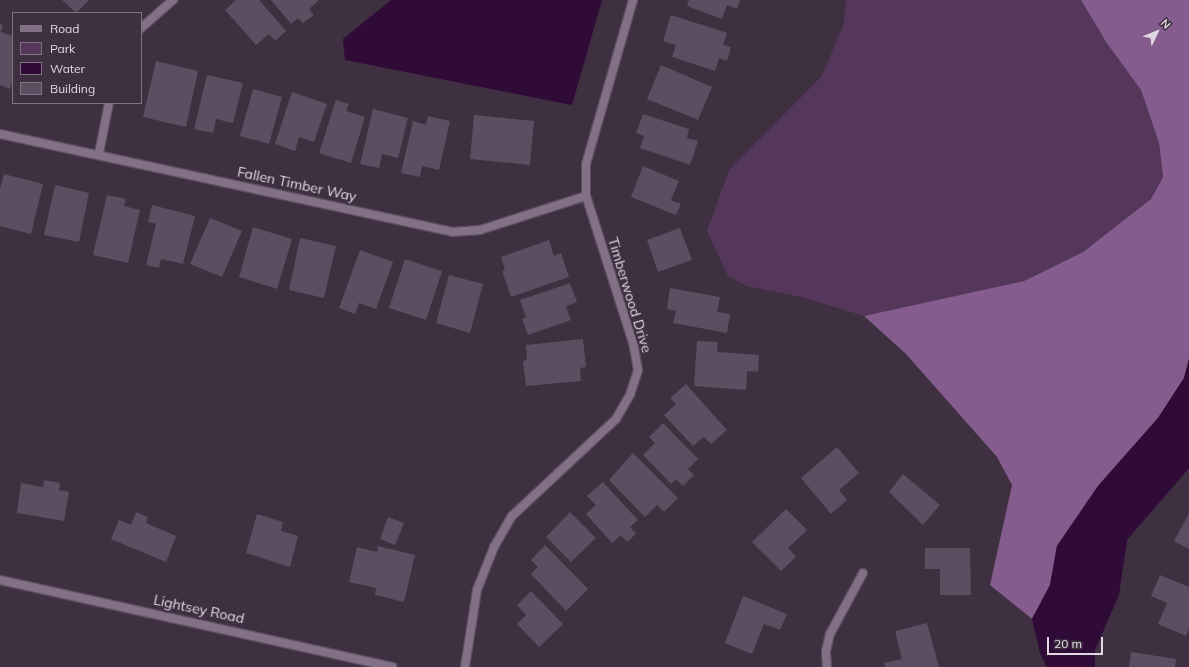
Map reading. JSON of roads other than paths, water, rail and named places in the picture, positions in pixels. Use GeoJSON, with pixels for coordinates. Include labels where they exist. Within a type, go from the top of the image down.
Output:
{"type":"FeatureCollection","features":[{"type":"Feature","properties":{"kind":"street"},"geometry":{"type":"LineString","coordinates":[[142,27],[173,0]]}},
{"type":"Feature","properties":{"kind":"street","name":"Timberwood Drive"},"geometry":{"type":"LineString","coordinates":[[465,667],[477,590],[494,547],[512,516],[616,419],[630,395],[638,370],[633,343],[586,196],[586,164],[633,0]]}},
{"type":"Feature","properties":{"kind":"street"},"geometry":{"type":"LineString","coordinates":[[99,153],[109,104]]}},
{"type":"Feature","properties":{"kind":"street","name":"Fallen Timber Way"},"geometry":{"type":"LineString","coordinates":[[0,134],[99,153],[452,232],[480,230],[586,196]]}},
{"type":"Feature","properties":{"kind":"street"},"geometry":{"type":"LineString","coordinates":[[827,667],[826,651],[830,634],[863,573]]}},
{"type":"Feature","properties":{"kind":"street","name":"Lightsey Road"},"geometry":{"type":"LineString","coordinates":[[0,580],[392,667]]}},
{"type":"Feature","properties":{"kind":"water"},"geometry":{"type":"Polygon","coordinates":[[[391,0],[602,0],[572,105],[345,60],[343,39],[391,0]]]}},
{"type":"Feature","properties":{"kind":"water"},"geometry":{"type":"Polygon","coordinates":[[[1189,359],[1189,468],[1127,540],[1119,595],[1095,650],[1095,667],[1047,667],[1040,653],[1032,619],[1050,585],[1057,546],[1098,486],[1158,418],[1184,378],[1189,359]]]}}]}
